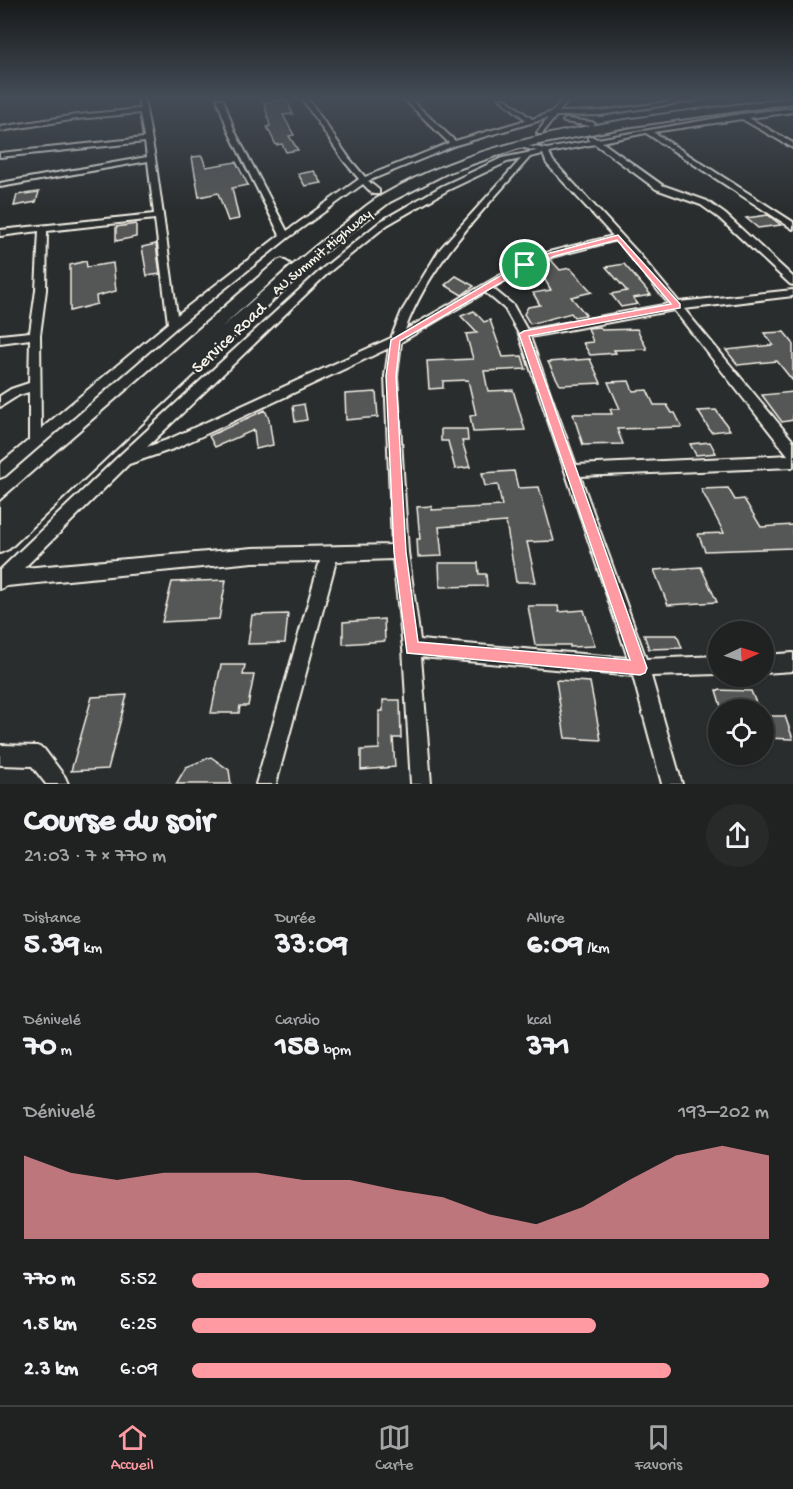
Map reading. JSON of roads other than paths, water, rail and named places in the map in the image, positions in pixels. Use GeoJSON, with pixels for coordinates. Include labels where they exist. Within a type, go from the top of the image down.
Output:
{"type":"FeatureCollection","features":[{"type":"Feature","properties":{"kind":"main road","name":"AU Summit Highway"},"geometry":{"type":"LineString","coordinates":[[0,517],[306,244],[376,192],[465,152],[512,136]]}},
{"type":"Feature","properties":{"kind":"main road","name":"AU Summit Highway"},"geometry":{"type":"LineString","coordinates":[[0,541],[280,285],[356,219],[413,184],[475,158],[522,150],[576,136]]}},
{"type":"Feature","properties":{"kind":"street"},"geometry":{"type":"LineString","coordinates":[[147,136],[173,324]]}},
{"type":"Feature","properties":{"kind":"street"},"geometry":{"type":"LineString","coordinates":[[234,136],[285,236]]}},
{"type":"Feature","properties":{"kind":"street"},"geometry":{"type":"LineString","coordinates":[[329,136],[363,180],[376,192]]}},
{"type":"Feature","properties":{"kind":"street"},"geometry":{"type":"LineString","coordinates":[[444,136],[453,144]]}},
{"type":"Feature","properties":{"kind":"street"},"geometry":{"type":"LineString","coordinates":[[0,472],[173,324],[285,236],[363,180],[453,144],[494,136]]}},
{"type":"Feature","properties":{"kind":"street","name":"Service Road"},"geometry":{"type":"LineString","coordinates":[[2,580],[125,459],[326,271],[384,223],[444,188],[506,160],[522,150],[545,151],[581,136]]}},
{"type":"Feature","properties":{"kind":"street"},"geometry":{"type":"LineString","coordinates":[[594,136],[659,187],[704,203],[722,216],[793,282]]}},
{"type":"Feature","properties":{"kind":"street"},"geometry":{"type":"LineString","coordinates":[[654,136],[793,226]]}},
{"type":"Feature","properties":{"kind":"street"},"geometry":{"type":"LineString","coordinates":[[775,136],[793,146]]}},
{"type":"Feature","properties":{"kind":"street"},"geometry":{"type":"LineString","coordinates":[[0,155],[148,140]]}},
{"type":"Feature","properties":{"kind":"street"},"geometry":{"type":"LineString","coordinates":[[421,784],[412,648],[400,552],[391,376],[396,340],[407,311],[443,250],[522,150]]}},
{"type":"Feature","properties":{"kind":"street"},"geometry":{"type":"LineString","coordinates":[[545,151],[550,162],[677,306],[793,451]]}},
{"type":"Feature","properties":{"kind":"street"},"geometry":{"type":"LineString","coordinates":[[0,184],[151,158]]}},
{"type":"Feature","properties":{"kind":"street"},"geometry":{"type":"LineString","coordinates":[[0,233],[159,216]]}},
{"type":"Feature","properties":{"kind":"street"},"geometry":{"type":"LineString","coordinates":[[35,442],[35,335],[41,290],[44,229]]}},
{"type":"Feature","properties":{"kind":"street"},"geometry":{"type":"LineString","coordinates":[[125,459],[171,444],[396,340],[525,265],[552,254],[618,237]]}},
{"type":"Feature","properties":{"kind":"street"},"geometry":{"type":"LineString","coordinates":[[485,287],[509,307],[524,334],[640,668],[672,784]]}},
{"type":"Feature","properties":{"kind":"street"},"geometry":{"type":"LineString","coordinates":[[524,334],[677,306],[793,293]]}},
{"type":"Feature","properties":{"kind":"street"},"geometry":{"type":"LineString","coordinates":[[0,339],[35,335]]}},
{"type":"Feature","properties":{"kind":"street"},"geometry":{"type":"LineString","coordinates":[[0,402],[15,392],[35,386]]}},
{"type":"Feature","properties":{"kind":"street"},"geometry":{"type":"LineString","coordinates":[[571,471],[793,461]]}},
{"type":"Feature","properties":{"kind":"street"},"geometry":{"type":"LineString","coordinates":[[2,580],[253,555],[400,552]]}},
{"type":"Feature","properties":{"kind":"street"},"geometry":{"type":"LineString","coordinates":[[266,784],[330,555]]}},
{"type":"Feature","properties":{"kind":"street"},"geometry":{"type":"LineString","coordinates":[[412,648],[640,668],[708,665]]}},
{"type":"Feature","properties":{"kind":"street"},"geometry":{"type":"LineString","coordinates":[[774,663],[793,662]]}},
{"type":"Feature","properties":{"kind":"street"},"geometry":{"type":"LineString","coordinates":[[0,755],[37,756],[56,783]]}}]}
